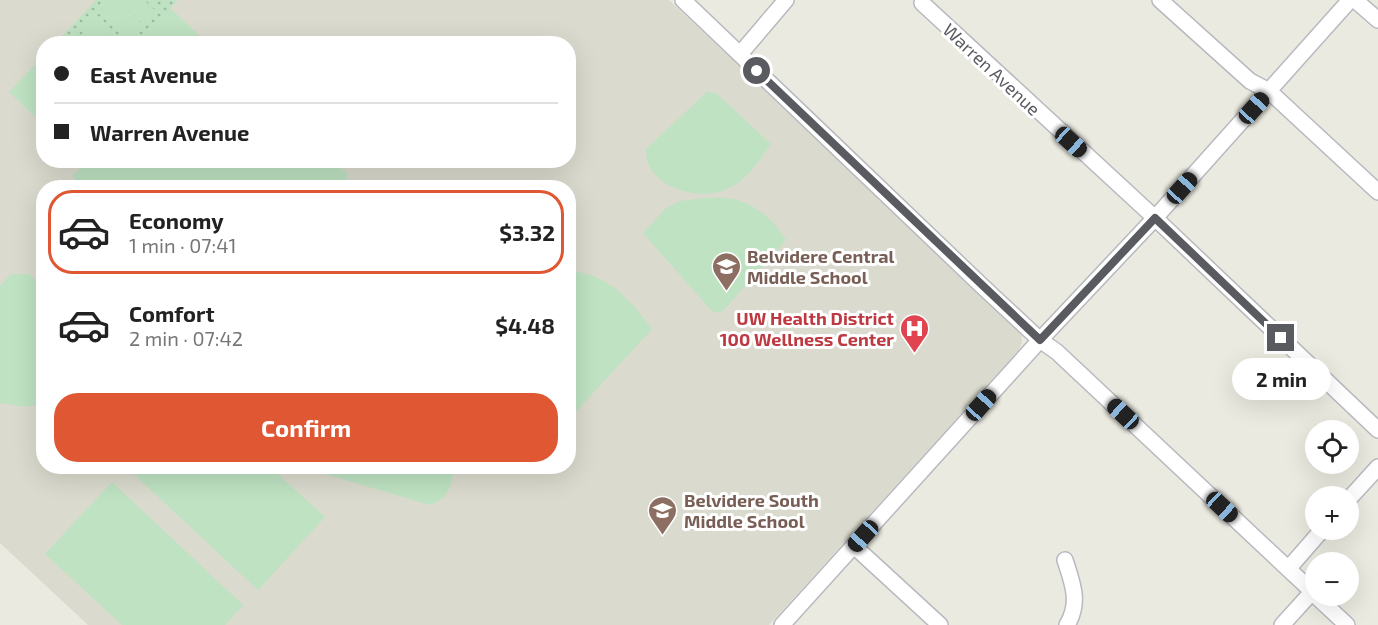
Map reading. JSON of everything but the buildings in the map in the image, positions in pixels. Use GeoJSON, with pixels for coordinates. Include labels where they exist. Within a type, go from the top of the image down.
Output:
{"type":"FeatureCollection","features":[{"type":"Feature","properties":{"kind":"street"},"geometry":{"type":"LineString","coordinates":[[683,0],[1040,340],[1057,352],[1305,585]]}},
{"type":"Feature","properties":{"kind":"street"},"geometry":{"type":"LineString","coordinates":[[740,54],[786,0]]}},
{"type":"Feature","properties":{"kind":"street"},"geometry":{"type":"LineString","coordinates":[[1160,0],[1250,81],[1269,91],[1378,192]]}},
{"type":"Feature","properties":{"kind":"street"},"geometry":{"type":"LineString","coordinates":[[782,625],[1040,340],[1155,218],[1350,0]]}},
{"type":"Feature","properties":{"kind":"street"},"geometry":{"type":"LineString","coordinates":[[1355,0],[1378,20]]}},
{"type":"Feature","properties":{"kind":"street","name":"Warren Avenue"},"geometry":{"type":"LineString","coordinates":[[922,3],[1155,218],[1378,430]]}},
{"type":"Feature","properties":{"kind":"street"},"geometry":{"type":"LineString","coordinates":[[1359,488],[1378,468]]}},
{"type":"Feature","properties":{"kind":"street"},"geometry":{"type":"LineString","coordinates":[[1288,569],[1313,540]]}},
{"type":"Feature","properties":{"kind":"street"},"geometry":{"type":"LineString","coordinates":[[854,546],[940,625]]}},
{"type":"Feature","properties":{"kind":"street"},"geometry":{"type":"LineString","coordinates":[[1065,560],[1075,597],[1073,613],[1067,625]]}},
{"type":"Feature","properties":{"kind":"street"},"geometry":{"type":"LineString","coordinates":[[1282,625],[1305,603]]}},
{"type":"Feature","properties":{"kind":"street"},"geometry":{"type":"LineString","coordinates":[[1327,606],[1347,625]]}},
{"type":"Feature","properties":{"kind":"shaded area","name":"Belvidere Central Middle School"},"geometry":{"type":"Polygon","coordinates":[[[0,0],[669,0],[1021,334],[1022,343],[1018,351],[769,625],[88,625],[0,543],[0,0]]]}},
{"type":"Feature","properties":{"kind":"green space"},"geometry":{"type":"Polygon","coordinates":[[[96,0],[178,0],[145,36],[62,36],[96,0]]]}},
{"type":"Feature","properties":{"kind":"green space"},"geometry":{"type":"Polygon","coordinates":[[[111,0],[139,27],[131,36],[123,36],[98,13],[111,0]]]}},
{"type":"Feature","properties":{"kind":"green space"},"geometry":{"type":"Polygon","coordinates":[[[118,0],[144,0],[155,10],[142,23],[118,0]]]}},
{"type":"Feature","properties":{"kind":"green space"},"geometry":{"type":"Polygon","coordinates":[[[170,8],[200,36],[144,36],[170,8]]]}},
{"type":"Feature","properties":{"kind":"green space"},"geometry":{"type":"Polygon","coordinates":[[[93,18],[112,36],[86,36],[81,31],[93,18]]]}},
{"type":"Feature","properties":{"kind":"green space"},"geometry":{"type":"Polygon","coordinates":[[[36,64],[36,117],[9,92],[36,64]]]}},
{"type":"Feature","properties":{"kind":"green space"},"geometry":{"type":"Polygon","coordinates":[[[707,92],[716,93],[771,144],[739,182],[725,190],[704,194],[681,190],[661,180],[648,163],[646,149],[707,92]]]}},
{"type":"Feature","properties":{"kind":"green space"},"geometry":{"type":"Polygon","coordinates":[[[80,168],[341,168],[348,174],[346,177],[348,180],[76,180],[72,176],[80,168]]]}},
{"type":"Feature","properties":{"kind":"green space"},"geometry":{"type":"Polygon","coordinates":[[[706,198],[744,202],[768,218],[786,240],[721,313],[712,311],[643,233],[665,209],[680,201],[706,198]]]}},
{"type":"Feature","properties":{"kind":"green space"},"geometry":{"type":"Polygon","coordinates":[[[576,272],[597,278],[616,289],[632,304],[652,329],[576,412],[576,272]]]}},
{"type":"Feature","properties":{"kind":"green space"},"geometry":{"type":"Polygon","coordinates":[[[11,274],[29,274],[36,281],[36,405],[26,407],[0,403],[0,286],[11,274]]]}},
{"type":"Feature","properties":{"kind":"green space"},"geometry":{"type":"Polygon","coordinates":[[[134,474],[278,474],[325,517],[258,590],[134,474]]]}},
{"type":"Feature","properties":{"kind":"green space"},"geometry":{"type":"Polygon","coordinates":[[[325,474],[453,474],[446,494],[430,505],[325,474]]]}},
{"type":"Feature","properties":{"kind":"green space"},"geometry":{"type":"Polygon","coordinates":[[[112,482],[243,605],[225,625],[122,625],[45,554],[112,482]]]}},
{"type":"Feature","properties":{"kind":"place","name":"Belvidere Central Middle School"},"geometry":{"type":"Point","coordinates":[726,292]}},
{"type":"Feature","properties":{"kind":"place","name":"UW Health District 100 Wellness Center"},"geometry":{"type":"Point","coordinates":[915,354]}},
{"type":"Feature","properties":{"kind":"place","name":"Belvidere South Middle School"},"geometry":{"type":"Point","coordinates":[663,536]}},
{"type":"Feature","properties":{"kind":"route"},"geometry":{"type":"LineString","coordinates":[[757,71],[1040,340],[1155,218],[1281,338]]}}]}
